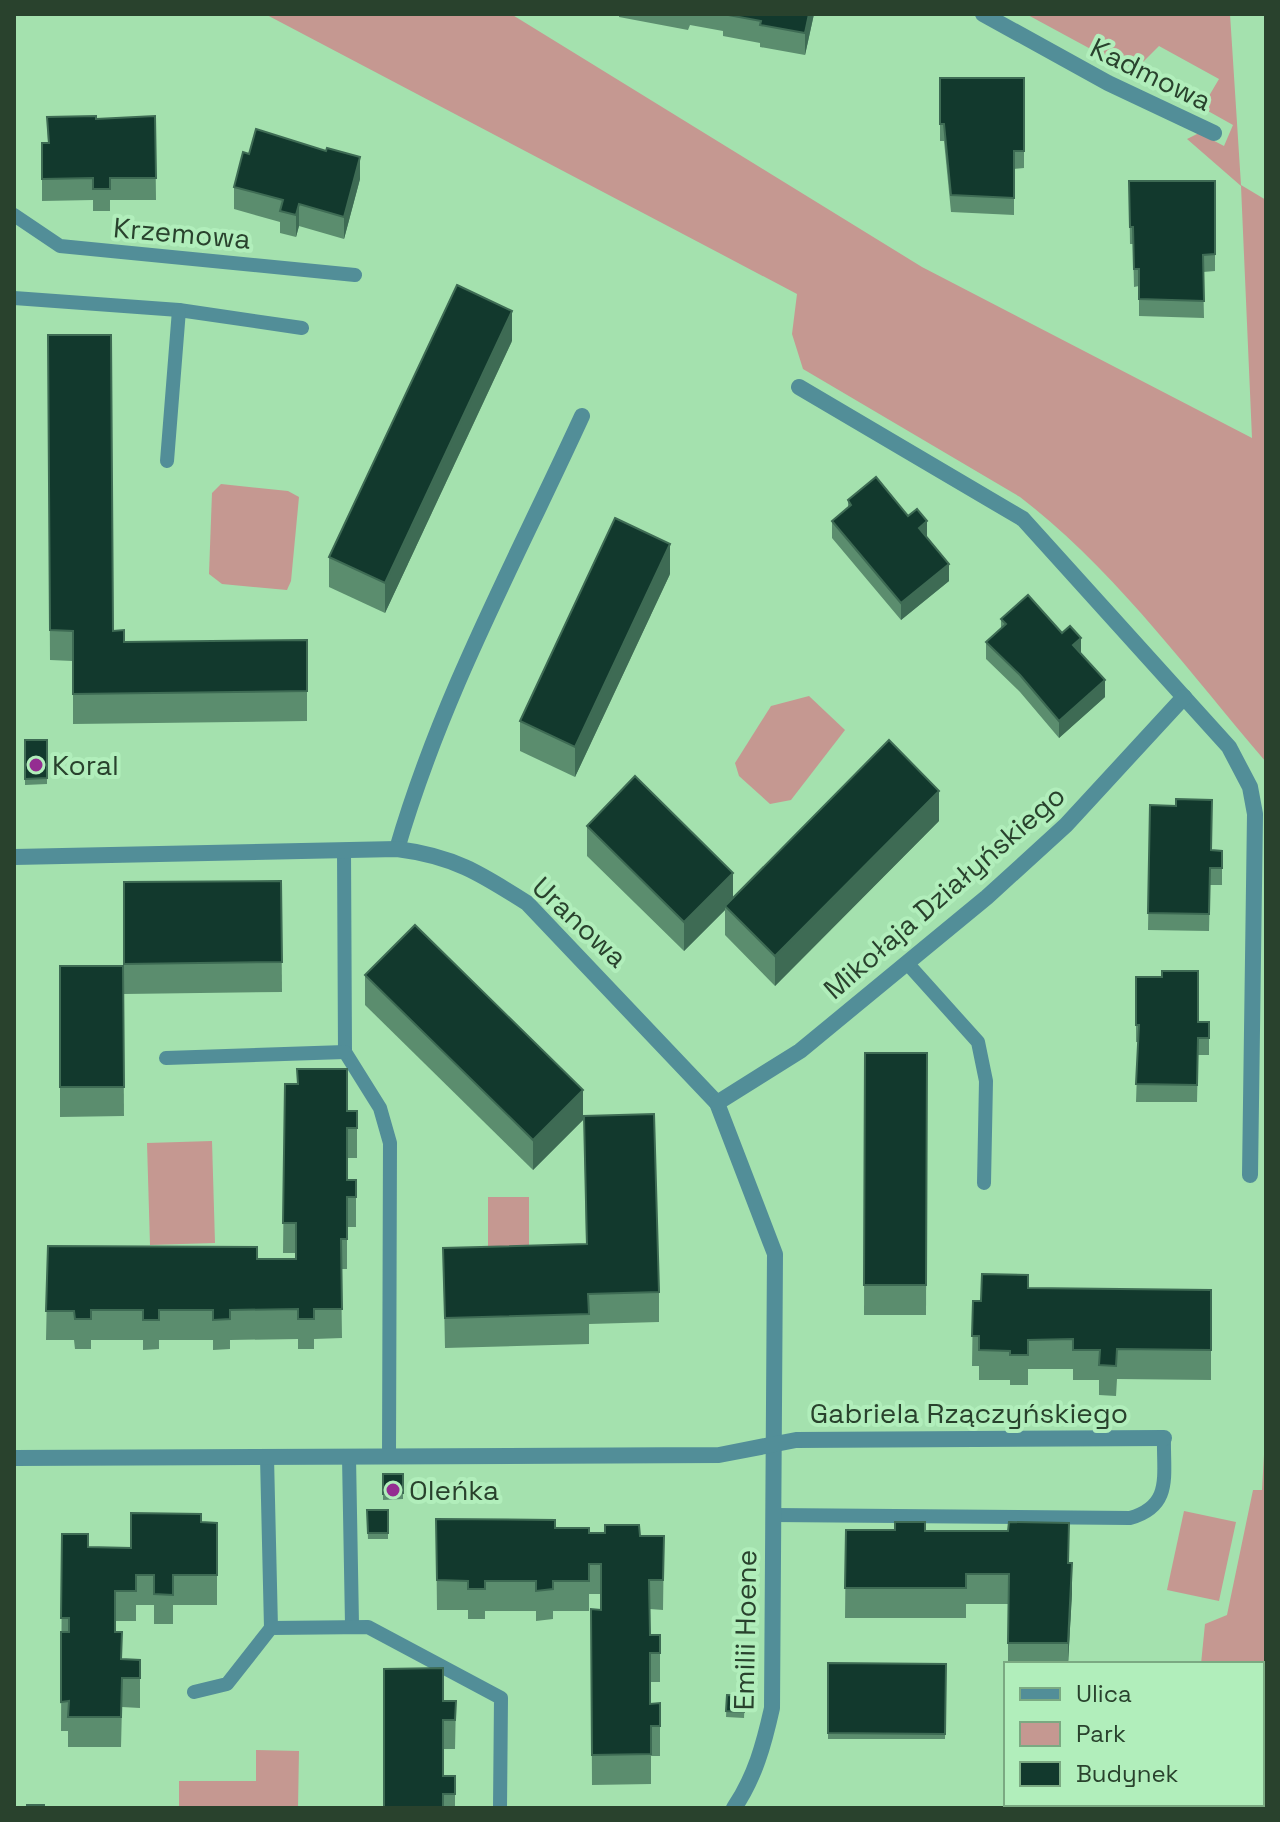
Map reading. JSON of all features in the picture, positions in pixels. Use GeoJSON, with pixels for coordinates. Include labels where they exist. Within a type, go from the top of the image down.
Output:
{"type":"FeatureCollection","features":[{"type":"Feature","properties":{"kind":"street","name":"Kadmowa"},"geometry":{"type":"LineString","coordinates":[[983,14],[1108,83],[1214,133]]}},
{"type":"Feature","properties":{"kind":"street"},"geometry":{"type":"LineString","coordinates":[[799,387],[1023,519],[1229,747],[1250,787],[1255,814],[1250,1175]]}},
{"type":"Feature","properties":{"kind":"street"},"geometry":{"type":"LineString","coordinates":[[397,849],[415,786],[470,650],[582,416]]}},
{"type":"Feature","properties":{"kind":"street","name":"Mikołaja Działyńskiego"},"geometry":{"type":"LineString","coordinates":[[717,1103],[800,1051],[1066,825],[1184,697]]}},
{"type":"Feature","properties":{"kind":"street","name":"Uranowa"},"geometry":{"type":"LineString","coordinates":[[14,857],[397,849],[436,854],[461,864],[527,903],[610,986],[717,1103],[775,1254],[775,1445]]}},
{"type":"Feature","properties":{"kind":"street","name":"Gabriela Rzączyńskiego"},"geometry":{"type":"LineString","coordinates":[[14,1458],[719,1455],[796,1440],[1164,1438]]}},
{"type":"Feature","properties":{"kind":"street","name":"Emilii Hoene"},"geometry":{"type":"LineString","coordinates":[[734,1808],[754,1773],[772,1708],[775,1445]]}},
{"type":"Feature","properties":{"kind":"lane","name":"Krzemowa"},"geometry":{"type":"LineString","coordinates":[[14,215],[60,246],[355,275]]}},
{"type":"Feature","properties":{"kind":"lane"},"geometry":{"type":"LineString","coordinates":[[14,298],[179,310],[302,328]]}},
{"type":"Feature","properties":{"kind":"lane"},"geometry":{"type":"LineString","coordinates":[[167,461],[179,310]]}},
{"type":"Feature","properties":{"kind":"lane"},"geometry":{"type":"LineString","coordinates":[[344,850],[345,1052],[380,1108],[390,1143],[389,1457]]}},
{"type":"Feature","properties":{"kind":"lane"},"geometry":{"type":"LineString","coordinates":[[907,963],[978,1042],[986,1081],[984,1183]]}},
{"type":"Feature","properties":{"kind":"lane"},"geometry":{"type":"LineString","coordinates":[[166,1058],[345,1052]]}},
{"type":"Feature","properties":{"kind":"lane"},"geometry":{"type":"LineString","coordinates":[[773,1515],[1130,1518],[1151,1512],[1161,1498],[1164,1438]]}},
{"type":"Feature","properties":{"kind":"lane"},"geometry":{"type":"LineString","coordinates":[[194,1692],[227,1684],[271,1628],[267,1457]]}},
{"type":"Feature","properties":{"kind":"lane"},"geometry":{"type":"LineString","coordinates":[[349,1457],[352,1624]]}},
{"type":"Feature","properties":{"kind":"lane"},"geometry":{"type":"LineString","coordinates":[[271,1628],[352,1624],[368,1627],[501,1698],[500,1808]]}},
{"type":"Feature","properties":{"kind":"green space"},"geometry":{"type":"Polygon","coordinates":[[[265,14],[511,14],[922,267],[1252,438],[1241,186],[1187,139],[1199,133],[1224,146],[1233,125],[1208,111],[1206,101],[1219,79],[1159,46],[1140,65],[1122,66],[1026,14],[1230,14],[1241,185],[1266,200],[1266,762],[1150,623],[1055,526],[1020,497],[803,369],[792,334],[797,294],[265,14]]]}},
{"type":"Feature","properties":{"kind":"green space"},"geometry":{"type":"Polygon","coordinates":[[[221,484],[288,491],[299,497],[291,581],[287,590],[222,584],[209,574],[212,493],[221,484]]]}},
{"type":"Feature","properties":{"kind":"green space"},"geometry":{"type":"Polygon","coordinates":[[[809,696],[845,730],[791,800],[770,804],[739,776],[735,763],[771,706],[809,696]]]}},
{"type":"Feature","properties":{"kind":"green space"},"geometry":{"type":"Polygon","coordinates":[[[212,1141],[215,1243],[150,1245],[147,1143],[212,1141]]]}},
{"type":"Feature","properties":{"kind":"green space"},"geometry":{"type":"Polygon","coordinates":[[[488,1197],[529,1197],[529,1249],[488,1250],[488,1197]]]}},
{"type":"Feature","properties":{"kind":"green space"},"geometry":{"type":"Polygon","coordinates":[[[1266,1419],[1266,1808],[1124,1808],[1122,1806],[1264,1806],[1264,1662],[1201,1662],[1205,1624],[1227,1615],[1253,1490],[1262,1490],[1266,1419]]]}},
{"type":"Feature","properties":{"kind":"green space"},"geometry":{"type":"Polygon","coordinates":[[[1184,1511],[1236,1522],[1219,1601],[1167,1590],[1184,1511]]]}},
{"type":"Feature","properties":{"kind":"green space"},"geometry":{"type":"Polygon","coordinates":[[[256,1750],[299,1751],[298,1808],[179,1808],[179,1781],[256,1781],[256,1750]]]}},
{"type":"Feature","properties":{"kind":"building"},"geometry":{"type":"Polygon","coordinates":[[[723,14],[809,14],[805,33],[723,14]]]}},
{"type":"Feature","properties":{"kind":"building"},"geometry":{"type":"Polygon","coordinates":[[[940,78],[1024,78],[1024,151],[1014,151],[1014,198],[951,195],[944,124],[940,124],[940,78]]]}},
{"type":"Feature","properties":{"kind":"building"},"geometry":{"type":"Polygon","coordinates":[[[96,116],[96,119],[155,116],[156,178],[110,178],[110,189],[93,189],[93,178],[42,179],[42,143],[49,143],[47,117],[96,116]]]}},
{"type":"Feature","properties":{"kind":"building"},"geometry":{"type":"Polygon","coordinates":[[[256,129],[326,151],[327,148],[360,157],[344,217],[299,204],[296,215],[280,211],[283,200],[234,187],[243,152],[249,154],[256,129]]]}},
{"type":"Feature","properties":{"kind":"building"},"geometry":{"type":"Polygon","coordinates":[[[1129,181],[1215,181],[1215,254],[1203,255],[1204,301],[1139,299],[1139,269],[1134,269],[1133,227],[1130,227],[1129,181]]]}},
{"type":"Feature","properties":{"kind":"building"},"geometry":{"type":"Polygon","coordinates":[[[457,285],[512,311],[385,583],[329,557],[457,285]]]}},
{"type":"Feature","properties":{"kind":"building"},"geometry":{"type":"Polygon","coordinates":[[[48,335],[111,335],[113,631],[124,630],[124,642],[307,640],[307,691],[73,694],[73,631],[50,630],[48,335]]]}},
{"type":"Feature","properties":{"kind":"building"},"geometry":{"type":"Polygon","coordinates":[[[876,477],[908,516],[917,509],[927,521],[919,528],[949,564],[901,603],[832,521],[851,505],[848,500],[876,477]]]}},
{"type":"Feature","properties":{"kind":"building"},"geometry":{"type":"Polygon","coordinates":[[[615,518],[670,544],[575,747],[520,721],[615,518]]]}},
{"type":"Feature","properties":{"kind":"building"},"geometry":{"type":"Polygon","coordinates":[[[1028,595],[1062,633],[1070,626],[1081,638],[1073,645],[1105,680],[1059,721],[1020,675],[986,642],[1006,624],[1001,619],[1028,595]]]}},
{"type":"Feature","properties":{"kind":"building","name":"Koral"},"geometry":{"type":"Polygon","coordinates":[[[25,740],[47,740],[47,778],[25,779],[25,740]]]}},
{"type":"Feature","properties":{"kind":"building"},"geometry":{"type":"Polygon","coordinates":[[[889,740],[939,791],[775,956],[725,906],[889,740]]]}},
{"type":"Feature","properties":{"kind":"building"},"geometry":{"type":"Polygon","coordinates":[[[635,776],[733,873],[684,922],[587,826],[635,776]]]}},
{"type":"Feature","properties":{"kind":"building"},"geometry":{"type":"Polygon","coordinates":[[[1176,799],[1212,800],[1211,850],[1222,851],[1222,868],[1210,868],[1209,914],[1148,913],[1150,805],[1176,806],[1176,799]]]}},
{"type":"Feature","properties":{"kind":"building"},"geometry":{"type":"Polygon","coordinates":[[[281,881],[282,962],[124,964],[124,882],[281,881]]]}},
{"type":"Feature","properties":{"kind":"building"},"geometry":{"type":"Polygon","coordinates":[[[415,925],[583,1090],[533,1140],[365,975],[415,925]]]}},
{"type":"Feature","properties":{"kind":"building"},"geometry":{"type":"Polygon","coordinates":[[[60,966],[123,966],[124,1087],[60,1087],[60,966]]]}},
{"type":"Feature","properties":{"kind":"building"},"geometry":{"type":"Polygon","coordinates":[[[1162,971],[1198,971],[1198,1022],[1209,1022],[1209,1038],[1198,1038],[1197,1085],[1136,1084],[1139,1025],[1136,1025],[1136,977],[1162,977],[1162,971]]]}},
{"type":"Feature","properties":{"kind":"building"},"geometry":{"type":"Polygon","coordinates":[[[865,1053],[927,1053],[926,1285],[864,1285],[865,1053]]]}},
{"type":"Feature","properties":{"kind":"building"},"geometry":{"type":"Polygon","coordinates":[[[297,1069],[347,1069],[347,1111],[357,1111],[357,1128],[347,1128],[347,1180],[356,1180],[356,1197],[347,1197],[347,1239],[341,1239],[342,1309],[314,1309],[314,1319],[298,1319],[298,1309],[230,1310],[230,1319],[213,1320],[213,1310],[159,1310],[159,1320],[143,1320],[143,1310],[91,1310],[91,1319],[75,1319],[74,1311],[46,1311],[48,1246],[257,1247],[257,1259],[296,1259],[296,1223],[283,1223],[285,1084],[298,1084],[297,1069]]]}},
{"type":"Feature","properties":{"kind":"building"},"geometry":{"type":"Polygon","coordinates":[[[654,1114],[659,1292],[588,1294],[589,1314],[445,1318],[443,1248],[587,1244],[584,1116],[654,1114]]]}},
{"type":"Feature","properties":{"kind":"building"},"geometry":{"type":"Polygon","coordinates":[[[982,1274],[1028,1275],[1028,1288],[1211,1290],[1211,1350],[1117,1349],[1116,1366],[1099,1365],[1100,1350],[1073,1350],[1073,1339],[1028,1340],[1028,1355],[979,1350],[979,1336],[972,1336],[973,1301],[981,1301],[982,1274]]]}},
{"type":"Feature","properties":{"kind":"building","name":"Oleńka"},"geometry":{"type":"Polygon","coordinates":[[[383,1474],[403,1474],[403,1493],[383,1494],[383,1474]]]}},
{"type":"Feature","properties":{"kind":"building"},"geometry":{"type":"Polygon","coordinates":[[[367,1510],[388,1510],[388,1533],[368,1533],[367,1510]]]}},
{"type":"Feature","properties":{"kind":"building"},"geometry":{"type":"Polygon","coordinates":[[[131,1513],[201,1514],[201,1522],[217,1523],[217,1575],[173,1575],[173,1595],[154,1594],[154,1575],[136,1575],[136,1591],[115,1591],[115,1632],[122,1632],[121,1659],[140,1660],[140,1678],[122,1678],[121,1717],[68,1717],[69,1701],[61,1702],[61,1632],[69,1632],[69,1618],[61,1618],[62,1534],[88,1534],[88,1547],[131,1548],[131,1513]]]}},
{"type":"Feature","properties":{"kind":"building"},"geometry":{"type":"Polygon","coordinates":[[[436,1519],[555,1520],[555,1528],[589,1528],[589,1533],[605,1533],[605,1525],[639,1525],[640,1536],[664,1536],[663,1580],[649,1580],[650,1635],[660,1635],[660,1653],[650,1653],[650,1704],[660,1703],[660,1726],[651,1726],[651,1754],[592,1755],[591,1609],[601,1610],[601,1564],[589,1564],[589,1581],[553,1581],[553,1589],[536,1591],[536,1581],[485,1581],[485,1589],[468,1589],[468,1581],[437,1580],[436,1519]]]}},
{"type":"Feature","properties":{"kind":"building"},"geometry":{"type":"Polygon","coordinates":[[[895,1522],[925,1522],[925,1531],[1008,1531],[1009,1522],[1069,1523],[1068,1563],[1072,1563],[1068,1643],[1008,1643],[1009,1574],[966,1574],[966,1588],[845,1588],[846,1530],[895,1530],[895,1522]]]}},
{"type":"Feature","properties":{"kind":"building"},"geometry":{"type":"Polygon","coordinates":[[[828,1663],[946,1664],[945,1734],[828,1733],[828,1663]]]}},
{"type":"Feature","properties":{"kind":"building"},"geometry":{"type":"Polygon","coordinates":[[[443,1668],[443,1701],[456,1701],[455,1720],[443,1720],[443,1776],[455,1776],[455,1794],[443,1794],[443,1808],[384,1808],[384,1669],[443,1668]]]}},
{"type":"Feature","properties":{"kind":"building"},"geometry":{"type":"Polygon","coordinates":[[[727,1695],[745,1696],[744,1712],[726,1711],[727,1695]]]}},
{"type":"Feature","properties":{"kind":"building"},"geometry":{"type":"Polygon","coordinates":[[[27,1805],[44,1805],[44,1808],[27,1808],[27,1805]]]}},
{"type":"Feature","properties":{"kind":"place","name":"Koral"},"geometry":{"type":"Point","coordinates":[36,765]}},
{"type":"Feature","properties":{"kind":"place","name":"Oleńka"},"geometry":{"type":"Point","coordinates":[393,1490]}}]}
